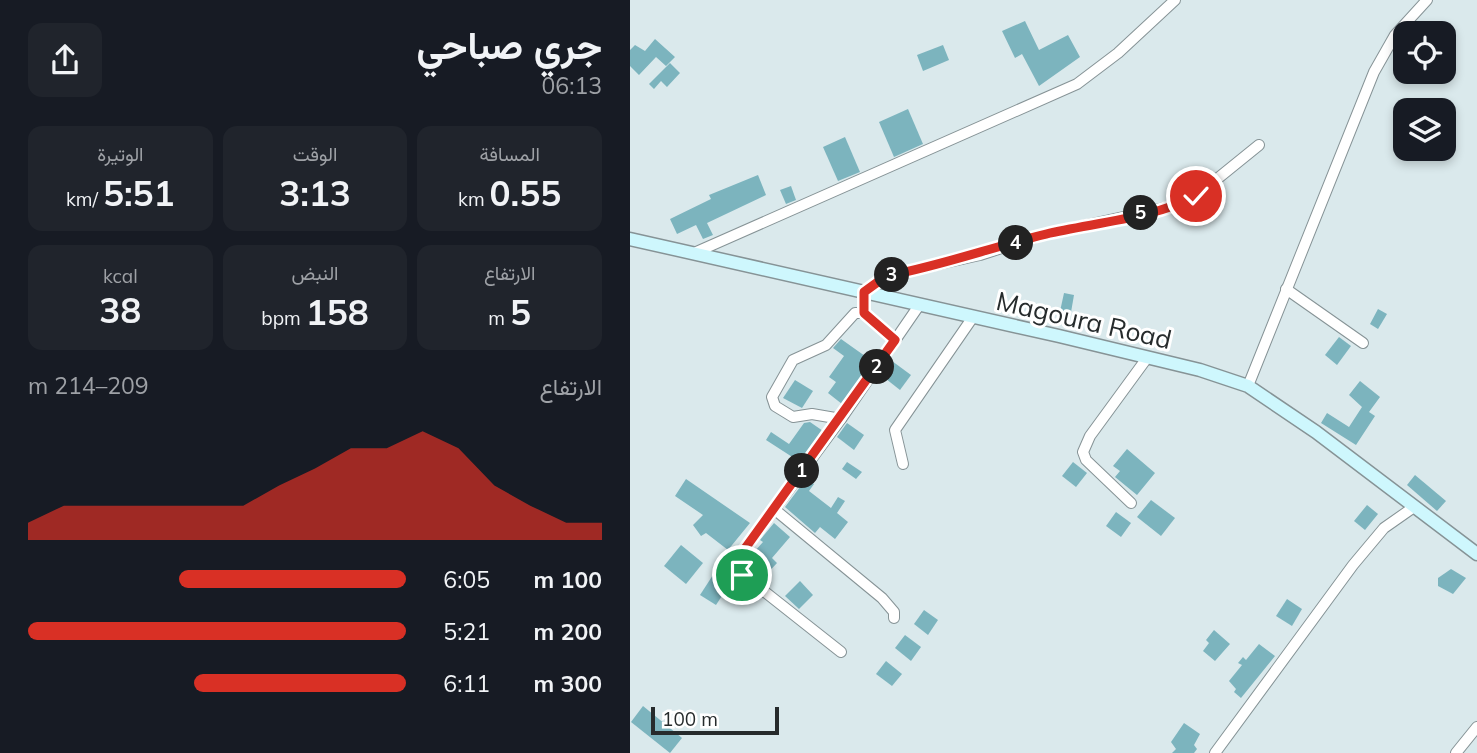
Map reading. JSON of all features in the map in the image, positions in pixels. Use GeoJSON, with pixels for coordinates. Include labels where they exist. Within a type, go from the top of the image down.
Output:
{"type":"FeatureCollection","features":[{"type":"Feature","properties":{"kind":"street"},"geometry":{"type":"LineString","coordinates":[[694,253],[1077,84],[1118,53],[1175,0]]}},
{"type":"Feature","properties":{"kind":"street"},"geometry":{"type":"LineString","coordinates":[[1248,386],[1374,72],[1395,35],[1427,0]]}},
{"type":"Feature","properties":{"kind":"street"},"geometry":{"type":"LineString","coordinates":[[864,313],[864,292],[886,276],[980,255],[1042,235],[1182,204],[1196,196],[1259,145]]}},
{"type":"Feature","properties":{"kind":"street","name":"Magoura Road"},"geometry":{"type":"LineString","coordinates":[[630,239],[920,304],[1147,358],[1248,386],[1316,432],[1477,554]]}},
{"type":"Feature","properties":{"kind":"street"},"geometry":{"type":"LineString","coordinates":[[1286,289],[1363,342]]}},
{"type":"Feature","properties":{"kind":"street"},"geometry":{"type":"LineString","coordinates":[[841,652],[737,570],[736,561],[841,419],[920,304]]}},
{"type":"Feature","properties":{"kind":"street"},"geometry":{"type":"LineString","coordinates":[[841,419],[812,414],[793,417],[775,406],[772,397],[793,360],[826,345],[855,313],[864,313],[895,340]]}},
{"type":"Feature","properties":{"kind":"street"},"geometry":{"type":"LineString","coordinates":[[903,464],[895,430],[973,317]]}},
{"type":"Feature","properties":{"kind":"street"},"geometry":{"type":"LineString","coordinates":[[1131,503],[1086,460],[1083,452],[1090,436],[1147,358]]}},
{"type":"Feature","properties":{"kind":"street"},"geometry":{"type":"LineString","coordinates":[[1215,753],[1353,565],[1384,528],[1414,507]]}},
{"type":"Feature","properties":{"kind":"street"},"geometry":{"type":"LineString","coordinates":[[774,509],[882,598],[894,612],[894,618]]}},
{"type":"Feature","properties":{"kind":"street"},"geometry":{"type":"LineString","coordinates":[[1456,753],[1477,727]]}},
{"type":"Feature","properties":{"kind":"building"},"geometry":{"type":"Polygon","coordinates":[[[1025,21],[1039,50],[1068,35],[1080,57],[1039,86],[1022,54],[1015,58],[1002,31],[1025,21]]]}},
{"type":"Feature","properties":{"kind":"building"},"geometry":{"type":"Polygon","coordinates":[[[655,39],[675,57],[666,66],[656,57],[639,75],[630,66],[630,50],[635,45],[645,51],[655,39]]]}},
{"type":"Feature","properties":{"kind":"building"},"geometry":{"type":"Polygon","coordinates":[[[943,45],[949,60],[923,71],[917,55],[943,45]]]}},
{"type":"Feature","properties":{"kind":"building"},"geometry":{"type":"Polygon","coordinates":[[[670,63],[680,73],[667,87],[661,81],[654,89],[649,84],[670,63]]]}},
{"type":"Feature","properties":{"kind":"building"},"geometry":{"type":"Polygon","coordinates":[[[908,109],[923,144],[894,157],[879,122],[908,109]]]}},
{"type":"Feature","properties":{"kind":"building"},"geometry":{"type":"Polygon","coordinates":[[[845,137],[860,172],[838,181],[823,147],[845,137]]]}},
{"type":"Feature","properties":{"kind":"building"},"geometry":{"type":"Polygon","coordinates":[[[758,175],[766,195],[707,223],[713,235],[703,239],[696,225],[677,234],[670,219],[711,199],[709,195],[758,175]]]}},
{"type":"Feature","properties":{"kind":"building"},"geometry":{"type":"Polygon","coordinates":[[[791,186],[796,200],[786,204],[780,190],[791,186]]]}},
{"type":"Feature","properties":{"kind":"building"},"geometry":{"type":"Polygon","coordinates":[[[1064,293],[1074,295],[1070,318],[1059,316],[1064,293]]]}},
{"type":"Feature","properties":{"kind":"building"},"geometry":{"type":"Polygon","coordinates":[[[1378,309],[1387,314],[1378,329],[1370,324],[1378,309]]]}},
{"type":"Feature","properties":{"kind":"building"},"geometry":{"type":"Polygon","coordinates":[[[1339,337],[1351,346],[1337,365],[1325,355],[1339,337]]]}},
{"type":"Feature","properties":{"kind":"building"},"geometry":{"type":"Polygon","coordinates":[[[841,339],[872,361],[842,404],[828,393],[836,382],[829,377],[844,356],[833,348],[841,339]]]}},
{"type":"Feature","properties":{"kind":"building"},"geometry":{"type":"Polygon","coordinates":[[[892,361],[911,375],[900,390],[881,375],[892,361]]]}},
{"type":"Feature","properties":{"kind":"building"},"geometry":{"type":"Polygon","coordinates":[[[795,380],[813,391],[802,408],[783,398],[795,380]]]}},
{"type":"Feature","properties":{"kind":"building"},"geometry":{"type":"Polygon","coordinates":[[[1360,381],[1380,397],[1369,412],[1375,416],[1356,445],[1321,423],[1327,413],[1349,427],[1362,407],[1349,395],[1360,381]]]}},
{"type":"Feature","properties":{"kind":"building"},"geometry":{"type":"Polygon","coordinates":[[[810,422],[823,431],[800,462],[766,440],[771,432],[789,444],[804,423],[810,422]]]}},
{"type":"Feature","properties":{"kind":"building"},"geometry":{"type":"Polygon","coordinates":[[[847,423],[864,435],[854,450],[837,437],[847,423]]]}},
{"type":"Feature","properties":{"kind":"building"},"geometry":{"type":"Polygon","coordinates":[[[1127,449],[1155,473],[1137,495],[1115,477],[1120,471],[1113,466],[1127,449]]]}},
{"type":"Feature","properties":{"kind":"building"},"geometry":{"type":"Polygon","coordinates":[[[847,462],[862,472],[856,479],[842,469],[847,462]]]}},
{"type":"Feature","properties":{"kind":"building"},"geometry":{"type":"Polygon","coordinates":[[[1073,462],[1087,473],[1076,487],[1062,476],[1073,462]]]}},
{"type":"Feature","properties":{"kind":"building"},"geometry":{"type":"Polygon","coordinates":[[[1415,475],[1446,501],[1437,511],[1407,485],[1415,475]]]}},
{"type":"Feature","properties":{"kind":"building"},"geometry":{"type":"Polygon","coordinates":[[[686,479],[750,523],[728,550],[706,533],[701,536],[693,525],[703,515],[675,496],[686,479]]]}},
{"type":"Feature","properties":{"kind":"building"},"geometry":{"type":"Polygon","coordinates":[[[806,479],[814,484],[809,491],[831,508],[838,497],[845,501],[837,513],[848,522],[835,539],[820,527],[815,533],[785,507],[806,479]]]}},
{"type":"Feature","properties":{"kind":"building"},"geometry":{"type":"Polygon","coordinates":[[[1151,500],[1175,518],[1161,536],[1137,517],[1151,500]]]}},
{"type":"Feature","properties":{"kind":"building"},"geometry":{"type":"Polygon","coordinates":[[[1367,505],[1378,514],[1365,530],[1354,521],[1367,505]]]}},
{"type":"Feature","properties":{"kind":"building"},"geometry":{"type":"Polygon","coordinates":[[[1116,512],[1131,523],[1121,537],[1106,526],[1116,512]]]}},
{"type":"Feature","properties":{"kind":"building"},"geometry":{"type":"Polygon","coordinates":[[[774,523],[790,537],[772,558],[777,563],[763,578],[745,562],[763,542],[760,540],[774,523]]]}},
{"type":"Feature","properties":{"kind":"building"},"geometry":{"type":"Polygon","coordinates":[[[681,545],[703,563],[686,584],[664,566],[681,545]]]}},
{"type":"Feature","properties":{"kind":"building"},"geometry":{"type":"Polygon","coordinates":[[[1451,569],[1466,578],[1453,594],[1438,586],[1438,578],[1451,569]]]}},
{"type":"Feature","properties":{"kind":"building"},"geometry":{"type":"Polygon","coordinates":[[[713,575],[729,585],[716,605],[700,595],[713,575]]]}},
{"type":"Feature","properties":{"kind":"building"},"geometry":{"type":"Polygon","coordinates":[[[800,581],[813,595],[799,609],[785,596],[800,581]]]}},
{"type":"Feature","properties":{"kind":"building"},"geometry":{"type":"Polygon","coordinates":[[[1287,599],[1302,609],[1292,626],[1276,616],[1287,599]]]}},
{"type":"Feature","properties":{"kind":"building"},"geometry":{"type":"Polygon","coordinates":[[[924,610],[938,620],[928,635],[914,624],[924,610]]]}},
{"type":"Feature","properties":{"kind":"building"},"geometry":{"type":"Polygon","coordinates":[[[1214,630],[1230,644],[1215,661],[1203,651],[1209,643],[1206,640],[1214,630]]]}},
{"type":"Feature","properties":{"kind":"building"},"geometry":{"type":"Polygon","coordinates":[[[905,635],[921,647],[911,661],[895,648],[905,635]]]}},
{"type":"Feature","properties":{"kind":"building"},"geometry":{"type":"Polygon","coordinates":[[[1259,644],[1275,656],[1241,698],[1234,692],[1236,689],[1229,681],[1242,665],[1238,663],[1243,657],[1246,660],[1259,644]]]}},
{"type":"Feature","properties":{"kind":"building"},"geometry":{"type":"Polygon","coordinates":[[[886,661],[902,674],[892,686],[876,674],[886,661]]]}},
{"type":"Feature","properties":{"kind":"building"},"geometry":{"type":"Polygon","coordinates":[[[643,706],[682,738],[670,753],[631,722],[643,706]]]}},
{"type":"Feature","properties":{"kind":"building"},"geometry":{"type":"Polygon","coordinates":[[[1184,723],[1200,734],[1194,745],[1197,749],[1194,753],[1172,753],[1176,749],[1171,742],[1184,723]]]}},
{"type":"Feature","properties":{"kind":"route"},"geometry":{"type":"LineString","coordinates":[[742,575],[735,566],[736,561],[841,419],[895,340],[864,313],[864,292],[873,283],[886,276],[980,255],[1042,235],[1173,207],[1196,196]]}}]}
